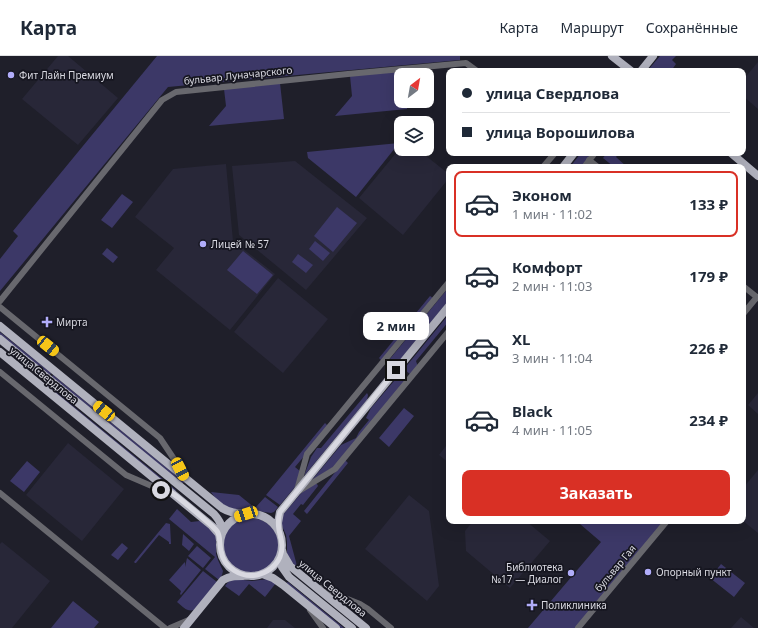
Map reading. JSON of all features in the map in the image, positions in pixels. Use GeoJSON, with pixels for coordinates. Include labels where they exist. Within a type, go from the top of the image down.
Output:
{"type":"FeatureCollection","features":[{"type":"Feature","properties":{"kind":"main road"},"geometry":{"type":"LineString","coordinates":[[612,56],[627,68]]}},
{"type":"Feature","properties":{"kind":"main road"},"geometry":{"type":"LineString","coordinates":[[643,68],[653,56]]}},
{"type":"Feature","properties":{"kind":"main road"},"geometry":{"type":"LineString","coordinates":[[565,164],[572,156]]}},
{"type":"Feature","properties":{"kind":"main road"},"geometry":{"type":"LineString","coordinates":[[735,156],[744,164]]}},
{"type":"Feature","properties":{"kind":"main road"},"geometry":{"type":"LineString","coordinates":[[746,166],[758,176]]}},
{"type":"Feature","properties":{"kind":"main road"},"geometry":{"type":"LineString","coordinates":[[184,628],[223,580],[228,577],[252,576],[265,572],[277,563],[282,551],[282,541],[278,523],[280,512],[446,310]]}},
{"type":"Feature","properties":{"kind":"main road","name":"улица Свердлова"},"geometry":{"type":"LineString","coordinates":[[0,326],[222,508],[228,512],[242,515]]}},
{"type":"Feature","properties":{"kind":"main road","name":"улица Свердлова"},"geometry":{"type":"LineString","coordinates":[[0,339],[214,514],[221,524],[221,537]]}},
{"type":"Feature","properties":{"kind":"main road","name":"улица Свердлова"},"geometry":{"type":"LineString","coordinates":[[0,352],[212,526],[221,537]]}},
{"type":"Feature","properties":{"kind":"main road"},"geometry":{"type":"LineString","coordinates":[[223,580],[224,567],[220,550],[221,537],[225,528],[230,522],[242,515],[267,515],[280,512]]}},
{"type":"Feature","properties":{"kind":"main road","name":"улица Свердлова"},"geometry":{"type":"LineString","coordinates":[[214,514],[228,518],[242,515]]}},
{"type":"Feature","properties":{"kind":"main road"},"geometry":{"type":"LineString","coordinates":[[258,515],[267,518],[279,531]]}},
{"type":"Feature","properties":{"kind":"main road","name":"улица Свердлова"},"geometry":{"type":"LineString","coordinates":[[282,541],[283,554],[290,566],[366,628]]}},
{"type":"Feature","properties":{"kind":"main road"},"geometry":{"type":"LineString","coordinates":[[222,557],[232,570],[245,576]]}},
{"type":"Feature","properties":{"kind":"main road","name":"улица Свердлова"},"geometry":{"type":"LineString","coordinates":[[280,557],[282,567],[289,577]]}},
{"type":"Feature","properties":{"kind":"main road"},"geometry":{"type":"LineString","coordinates":[[265,572],[265,574],[273,578],[306,603],[336,628]]}},
{"type":"Feature","properties":{"kind":"main road","name":"улица Свердлова"},"geometry":{"type":"LineString","coordinates":[[265,572],[281,573],[289,577],[352,628]]}},
{"type":"Feature","properties":{"kind":"street","name":"бульвар Луначарского"},"geometry":{"type":"LineString","coordinates":[[0,301],[162,100],[173,93],[332,75],[466,63],[473,68]]}},
{"type":"Feature","properties":{"kind":"street"},"geometry":{"type":"LineString","coordinates":[[546,164],[552,156]]}},
{"type":"Feature","properties":{"kind":"street"},"geometry":{"type":"LineString","coordinates":[[586,164],[592,156]]}},
{"type":"Feature","properties":{"kind":"street"},"geometry":{"type":"LineString","coordinates":[[589,160],[594,164]]}},
{"type":"Feature","properties":{"kind":"street"},"geometry":{"type":"LineString","coordinates":[[296,492],[308,454],[446,286]]}},
{"type":"Feature","properties":{"kind":"street"},"geometry":{"type":"LineString","coordinates":[[746,289],[757,298],[746,311]]}},
{"type":"Feature","properties":{"kind":"street"},"geometry":{"type":"LineString","coordinates":[[0,307],[160,438],[184,477]]}},
{"type":"Feature","properties":{"kind":"street"},"geometry":{"type":"LineString","coordinates":[[296,492],[335,469],[446,335]]}},
{"type":"Feature","properties":{"kind":"street"},"geometry":{"type":"LineString","coordinates":[[0,372],[126,475],[161,490],[170,492]]}},
{"type":"Feature","properties":{"kind":"street"},"geometry":{"type":"LineString","coordinates":[[0,492],[165,628]]}},
{"type":"Feature","properties":{"kind":"street","name":"бульвар Гая"},"geometry":{"type":"LineString","coordinates":[[578,628],[665,524]]}},
{"type":"Feature","properties":{"kind":"street"},"geometry":{"type":"LineString","coordinates":[[313,585],[360,604],[391,628]]}},
{"type":"Feature","properties":{"kind":"street"},"geometry":{"type":"LineString","coordinates":[[306,603],[323,628]]}},
{"type":"Feature","properties":{"kind":"street"},"geometry":{"type":"LineString","coordinates":[[170,628],[192,618]]}},
{"type":"Feature","properties":{"kind":"street"},"geometry":{"type":"LineString","coordinates":[[189,628],[192,618]]}},
{"type":"Feature","properties":{"kind":"shaded area"},"geometry":{"type":"Polygon","coordinates":[[[58,56],[68,56],[118,98],[78,145],[22,99],[58,56]]]}},
{"type":"Feature","properties":{"kind":"shaded area"},"geometry":{"type":"Polygon","coordinates":[[[157,56],[460,56],[460,60],[168,87],[0,291],[0,259],[18,236],[13,231],[157,56]]]}},
{"type":"Feature","properties":{"kind":"shaded area"},"geometry":{"type":"Polygon","coordinates":[[[660,56],[676,56],[672,60],[676,64],[673,68],[650,68],[660,56]]]}},
{"type":"Feature","properties":{"kind":"shaded area"},"geometry":{"type":"Polygon","coordinates":[[[758,62],[758,109],[746,99],[746,76],[758,62]]]}},
{"type":"Feature","properties":{"kind":"shaded area"},"geometry":{"type":"Polygon","coordinates":[[[394,72],[394,108],[407,109],[335,116],[352,96],[350,76],[394,72]]]}},
{"type":"Feature","properties":{"kind":"shaded area"},"geometry":{"type":"Polygon","coordinates":[[[280,83],[284,119],[209,126],[226,106],[224,89],[280,83]]]}},
{"type":"Feature","properties":{"kind":"shaded area"},"geometry":{"type":"Polygon","coordinates":[[[394,143],[394,149],[356,197],[308,158],[307,152],[394,143]]]}},
{"type":"Feature","properties":{"kind":"shaded area"},"geometry":{"type":"Polygon","coordinates":[[[394,156],[426,156],[446,172],[446,182],[403,235],[359,198],[394,156]]]}},
{"type":"Feature","properties":{"kind":"shaded area"},"geometry":{"type":"Polygon","coordinates":[[[579,156],[590,156],[583,164],[572,164],[579,156]]]}},
{"type":"Feature","properties":{"kind":"shaded area"},"geometry":{"type":"Polygon","coordinates":[[[605,156],[617,156],[616,157],[624,164],[610,164],[603,158],[605,156]]]}},
{"type":"Feature","properties":{"kind":"shaded area"},"geometry":{"type":"Polygon","coordinates":[[[295,161],[367,218],[306,290],[239,235],[232,166],[295,161]]]}},
{"type":"Feature","properties":{"kind":"shaded area","name":"Лицей № 57"},"geometry":{"type":"Polygon","coordinates":[[[226,164],[233,241],[275,274],[230,330],[156,270],[174,248],[135,217],[173,169],[226,164]]]}},
{"type":"Feature","properties":{"kind":"shaded area"},"geometry":{"type":"Polygon","coordinates":[[[122,194],[133,202],[112,228],[101,220],[122,194]]]}},
{"type":"Feature","properties":{"kind":"shaded area"},"geometry":{"type":"Polygon","coordinates":[[[337,207],[357,223],[333,252],[314,236],[337,207]]]}},
{"type":"Feature","properties":{"kind":"shaded area"},"geometry":{"type":"Polygon","coordinates":[[[315,241],[330,253],[323,261],[309,249],[315,241]]]}},
{"type":"Feature","properties":{"kind":"shaded area"},"geometry":{"type":"Polygon","coordinates":[[[107,248],[118,257],[113,263],[102,254],[107,248]]]}},
{"type":"Feature","properties":{"kind":"shaded area"},"geometry":{"type":"Polygon","coordinates":[[[243,251],[273,275],[257,294],[227,270],[243,251]]]}},
{"type":"Feature","properties":{"kind":"shaded area"},"geometry":{"type":"Polygon","coordinates":[[[298,254],[313,265],[306,273],[292,262],[298,254]]]}},
{"type":"Feature","properties":{"kind":"shaded area"},"geometry":{"type":"Polygon","coordinates":[[[278,278],[328,319],[283,373],[234,332],[278,278]]]}},
{"type":"Feature","properties":{"kind":"shaded area"},"geometry":{"type":"Polygon","coordinates":[[[446,291],[446,304],[396,365],[389,360],[446,291]]]}},
{"type":"Feature","properties":{"kind":"shaded area"},"geometry":{"type":"Polygon","coordinates":[[[430,296],[433,298],[382,361],[379,358],[430,296]]]}},
{"type":"Feature","properties":{"kind":"shaded area"},"geometry":{"type":"Polygon","coordinates":[[[446,318],[446,325],[416,361],[418,367],[411,375],[404,369],[446,318]]]}},
{"type":"Feature","properties":{"kind":"shaded area"},"geometry":{"type":"Polygon","coordinates":[[[0,332],[51,373],[50,375],[0,335],[0,332]]]}},
{"type":"Feature","properties":{"kind":"shaded area"},"geometry":{"type":"Polygon","coordinates":[[[400,374],[407,380],[335,466],[311,481],[341,445],[356,438],[369,420],[366,418],[371,408],[400,374]]]}},
{"type":"Feature","properties":{"kind":"shaded area"},"geometry":{"type":"Polygon","coordinates":[[[53,375],[184,482],[182,484],[52,377],[53,375]]]}},
{"type":"Feature","properties":{"kind":"shaded area"},"geometry":{"type":"Polygon","coordinates":[[[46,384],[176,490],[175,492],[45,385],[46,384]]]}},
{"type":"Feature","properties":{"kind":"shaded area"},"geometry":{"type":"Polygon","coordinates":[[[367,393],[367,400],[304,476],[311,457],[317,448],[321,448],[367,393]]]}},
{"type":"Feature","properties":{"kind":"shaded area"},"geometry":{"type":"Polygon","coordinates":[[[758,393],[758,414],[748,405],[758,393]]]}},
{"type":"Feature","properties":{"kind":"shaded area"},"geometry":{"type":"Polygon","coordinates":[[[404,408],[414,416],[389,447],[379,438],[404,408]]]}},
{"type":"Feature","properties":{"kind":"shaded area"},"geometry":{"type":"Polygon","coordinates":[[[325,423],[328,426],[327,429],[295,467],[301,472],[295,487],[280,505],[266,495],[325,423]]]}},
{"type":"Feature","properties":{"kind":"shaded area"},"geometry":{"type":"Polygon","coordinates":[[[68,443],[124,489],[82,541],[26,495],[68,443]]]}},
{"type":"Feature","properties":{"kind":"shaded area"},"geometry":{"type":"Polygon","coordinates":[[[446,446],[446,461],[439,455],[446,446]]]}},
{"type":"Feature","properties":{"kind":"shaded area"},"geometry":{"type":"Polygon","coordinates":[[[345,460],[348,463],[307,514],[304,511],[345,460]]]}},
{"type":"Feature","properties":{"kind":"shaded area"},"geometry":{"type":"Polygon","coordinates":[[[27,461],[40,472],[24,492],[10,481],[27,461]]]}},
{"type":"Feature","properties":{"kind":"shaded area"},"geometry":{"type":"Polygon","coordinates":[[[758,470],[758,533],[746,523],[746,484],[758,470]]]}},
{"type":"Feature","properties":{"kind":"shaded area"},"geometry":{"type":"Polygon","coordinates":[[[314,484],[317,484],[318,486],[303,505],[301,504],[293,514],[301,521],[289,536],[297,567],[289,560],[287,555],[286,535],[282,526],[281,517],[303,491],[314,484]]]}},
{"type":"Feature","properties":{"kind":"shaded area"},"geometry":{"type":"Polygon","coordinates":[[[211,492],[239,495],[255,508],[265,497],[278,507],[271,513],[250,510],[236,511],[218,502],[211,492]]]}},
{"type":"Feature","properties":{"kind":"shaded area"},"geometry":{"type":"Polygon","coordinates":[[[409,495],[429,511],[439,586],[427,601],[365,549],[409,495]]]}},
{"type":"Feature","properties":{"kind":"shaded area"},"geometry":{"type":"Polygon","coordinates":[[[177,509],[191,522],[200,521],[216,535],[216,554],[223,571],[219,580],[205,569],[215,557],[169,519],[177,509]]]}},
{"type":"Feature","properties":{"kind":"shaded area"},"geometry":{"type":"Polygon","coordinates":[[[251,518],[266,523],[274,531],[279,546],[274,561],[266,569],[251,574],[236,569],[228,561],[223,546],[228,531],[236,523],[251,518]]]}},
{"type":"Feature","properties":{"kind":"shaded area"},"geometry":{"type":"Polygon","coordinates":[[[166,523],[170,524],[171,544],[159,535],[135,563],[134,562],[166,523]]]}},
{"type":"Feature","properties":{"kind":"shaded area"},"geometry":{"type":"Polygon","coordinates":[[[471,524],[530,524],[550,541],[510,588],[466,551],[465,531],[471,524]]]}},
{"type":"Feature","properties":{"kind":"shaded area"},"geometry":{"type":"Polygon","coordinates":[[[580,524],[662,524],[576,628],[528,628],[601,542],[580,524]]]}},
{"type":"Feature","properties":{"kind":"shaded area"},"geometry":{"type":"Polygon","coordinates":[[[183,534],[194,544],[189,551],[182,545],[183,534]]]}},
{"type":"Feature","properties":{"kind":"shaded area"},"geometry":{"type":"Polygon","coordinates":[[[2,542],[50,581],[12,628],[0,628],[0,544],[2,542]]]}},
{"type":"Feature","properties":{"kind":"shaded area"},"geometry":{"type":"Polygon","coordinates":[[[122,543],[128,548],[118,560],[111,555],[122,543]]]}},
{"type":"Feature","properties":{"kind":"shaded area"},"geometry":{"type":"Polygon","coordinates":[[[197,546],[211,558],[203,568],[188,556],[197,546]]]}},
{"type":"Feature","properties":{"kind":"shaded area"},"geometry":{"type":"Polygon","coordinates":[[[187,558],[201,570],[181,595],[181,591],[169,580],[185,562],[185,567],[187,558]]]}},
{"type":"Feature","properties":{"kind":"shaded area"},"geometry":{"type":"Polygon","coordinates":[[[721,564],[745,583],[734,597],[710,578],[721,564]]]}},
{"type":"Feature","properties":{"kind":"shaded area"},"geometry":{"type":"Polygon","coordinates":[[[203,571],[217,582],[194,610],[187,610],[177,602],[203,571]]]}},
{"type":"Feature","properties":{"kind":"shaded area"},"geometry":{"type":"Polygon","coordinates":[[[235,579],[252,581],[268,579],[276,583],[265,597],[249,584],[239,596],[225,586],[229,581],[235,579]]]}},
{"type":"Feature","properties":{"kind":"shaded area"},"geometry":{"type":"Polygon","coordinates":[[[288,582],[344,628],[341,628],[286,583],[288,582]]]}},
{"type":"Feature","properties":{"kind":"shaded area"},"geometry":{"type":"Polygon","coordinates":[[[73,601],[99,622],[94,628],[51,628],[73,601]]]}},
{"type":"Feature","properties":{"kind":"shaded area"},"geometry":{"type":"Polygon","coordinates":[[[741,617],[754,628],[731,628],[741,617]]]}},
{"type":"Feature","properties":{"kind":"shaded area"},"geometry":{"type":"Polygon","coordinates":[[[273,620],[285,620],[295,628],[267,628],[273,620]]]}},
{"type":"Feature","properties":{"kind":"place","name":"Фит Лайн Премиум"},"geometry":{"type":"Point","coordinates":[11,75]}},
{"type":"Feature","properties":{"kind":"place","name":"Лицей № 57"},"geometry":{"type":"Point","coordinates":[203,244]}},
{"type":"Feature","properties":{"kind":"place","name":"Мирта"},"geometry":{"type":"Point","coordinates":[47,322]}},
{"type":"Feature","properties":{"kind":"place","name":"Опорный пункт"},"geometry":{"type":"Point","coordinates":[648,572]}},
{"type":"Feature","properties":{"kind":"place","name":"Библиотека №17 — Диалог"},"geometry":{"type":"Point","coordinates":[571,573]}},
{"type":"Feature","properties":{"kind":"place","name":"Поликлиника"},"geometry":{"type":"Point","coordinates":[532,605]}},
{"type":"Feature","properties":{"kind":"route"},"geometry":{"type":"LineString","coordinates":[[161,490],[170,492],[216,530],[219,534],[222,557],[232,570],[245,576],[268,572],[277,563],[282,551],[282,541],[278,523],[280,512],[396,370]]}}]}
